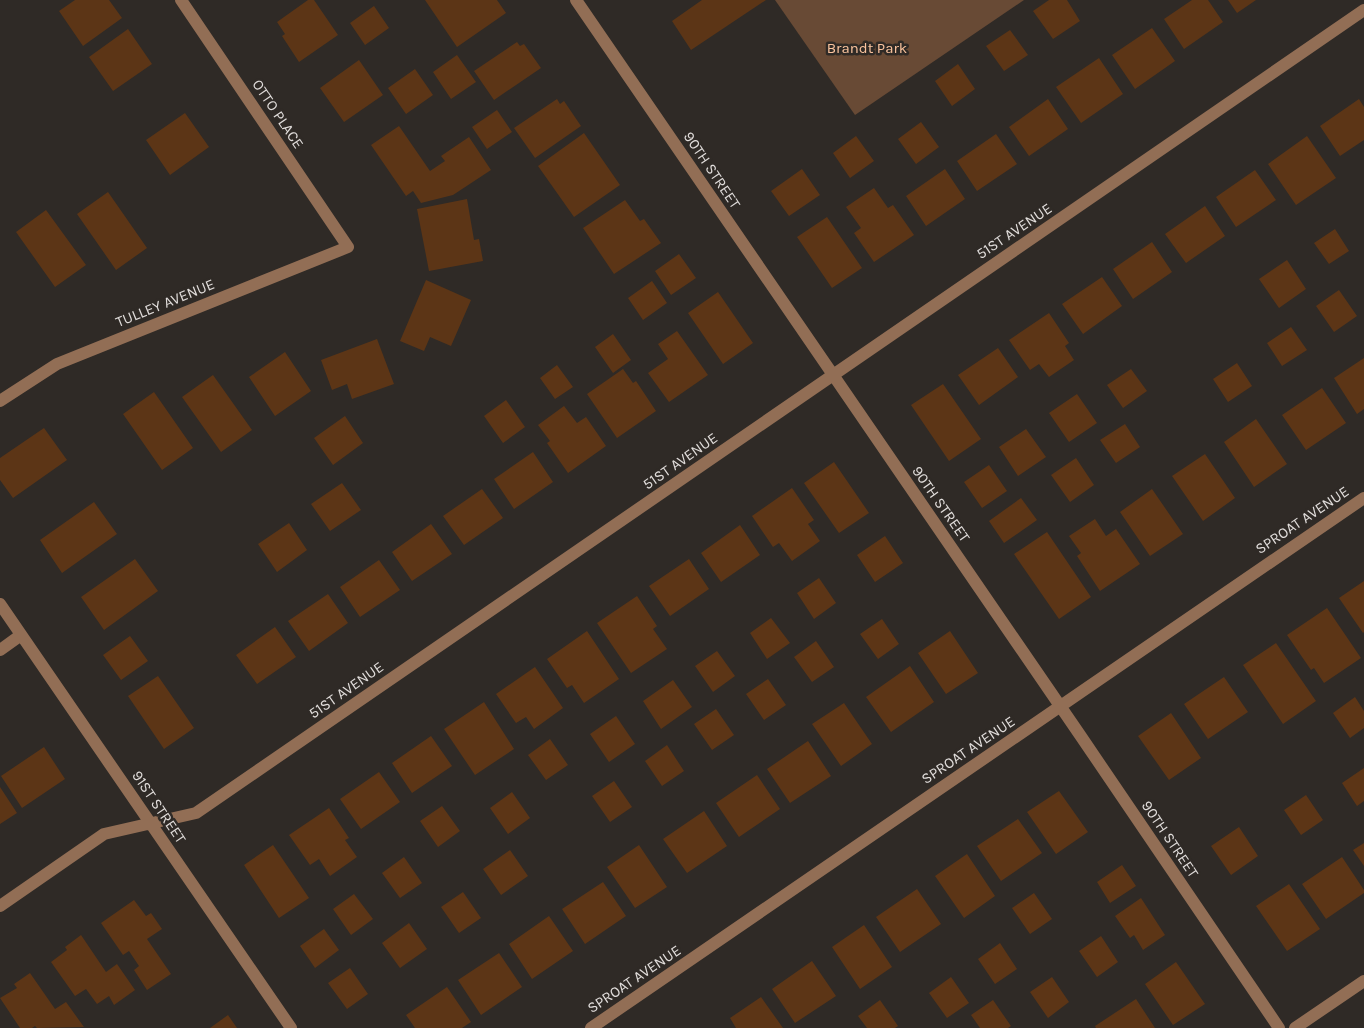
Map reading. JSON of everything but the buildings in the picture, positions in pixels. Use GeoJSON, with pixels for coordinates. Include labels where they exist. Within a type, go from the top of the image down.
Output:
{"type":"FeatureCollection","features":[{"type":"Feature","properties":{"kind":"street","name":"OTTO PLACE"},"geometry":{"type":"LineString","coordinates":[[181,0],[348,247]]}},
{"type":"Feature","properties":{"kind":"street","name":"90TH STREET"},"geometry":{"type":"LineString","coordinates":[[576,0],[1279,1028]]}},
{"type":"Feature","properties":{"kind":"street","name":"51ST AVENUE"},"geometry":{"type":"LineString","coordinates":[[0,906],[104,834],[196,814],[1364,10]]}},
{"type":"Feature","properties":{"kind":"street","name":"TULLEY AVENUE"},"geometry":{"type":"LineString","coordinates":[[0,400],[57,364],[348,247]]}},
{"type":"Feature","properties":{"kind":"street","name":"SPROAT AVENUE"},"geometry":{"type":"LineString","coordinates":[[591,1028],[1364,498]]}},
{"type":"Feature","properties":{"kind":"street","name":"91ST STREET"},"geometry":{"type":"LineString","coordinates":[[0,604],[291,1028]]}},
{"type":"Feature","properties":{"kind":"street"},"geometry":{"type":"LineString","coordinates":[[0,650],[22,635]]}},
{"type":"Feature","properties":{"kind":"street"},"geometry":{"type":"LineString","coordinates":[[1295,1028],[1364,981]]}},
{"type":"Feature","properties":{"kind":"green space","name":"Brandt Park"},"geometry":{"type":"Polygon","coordinates":[[[775,0],[1024,0],[855,115],[775,0]]]}}]}
